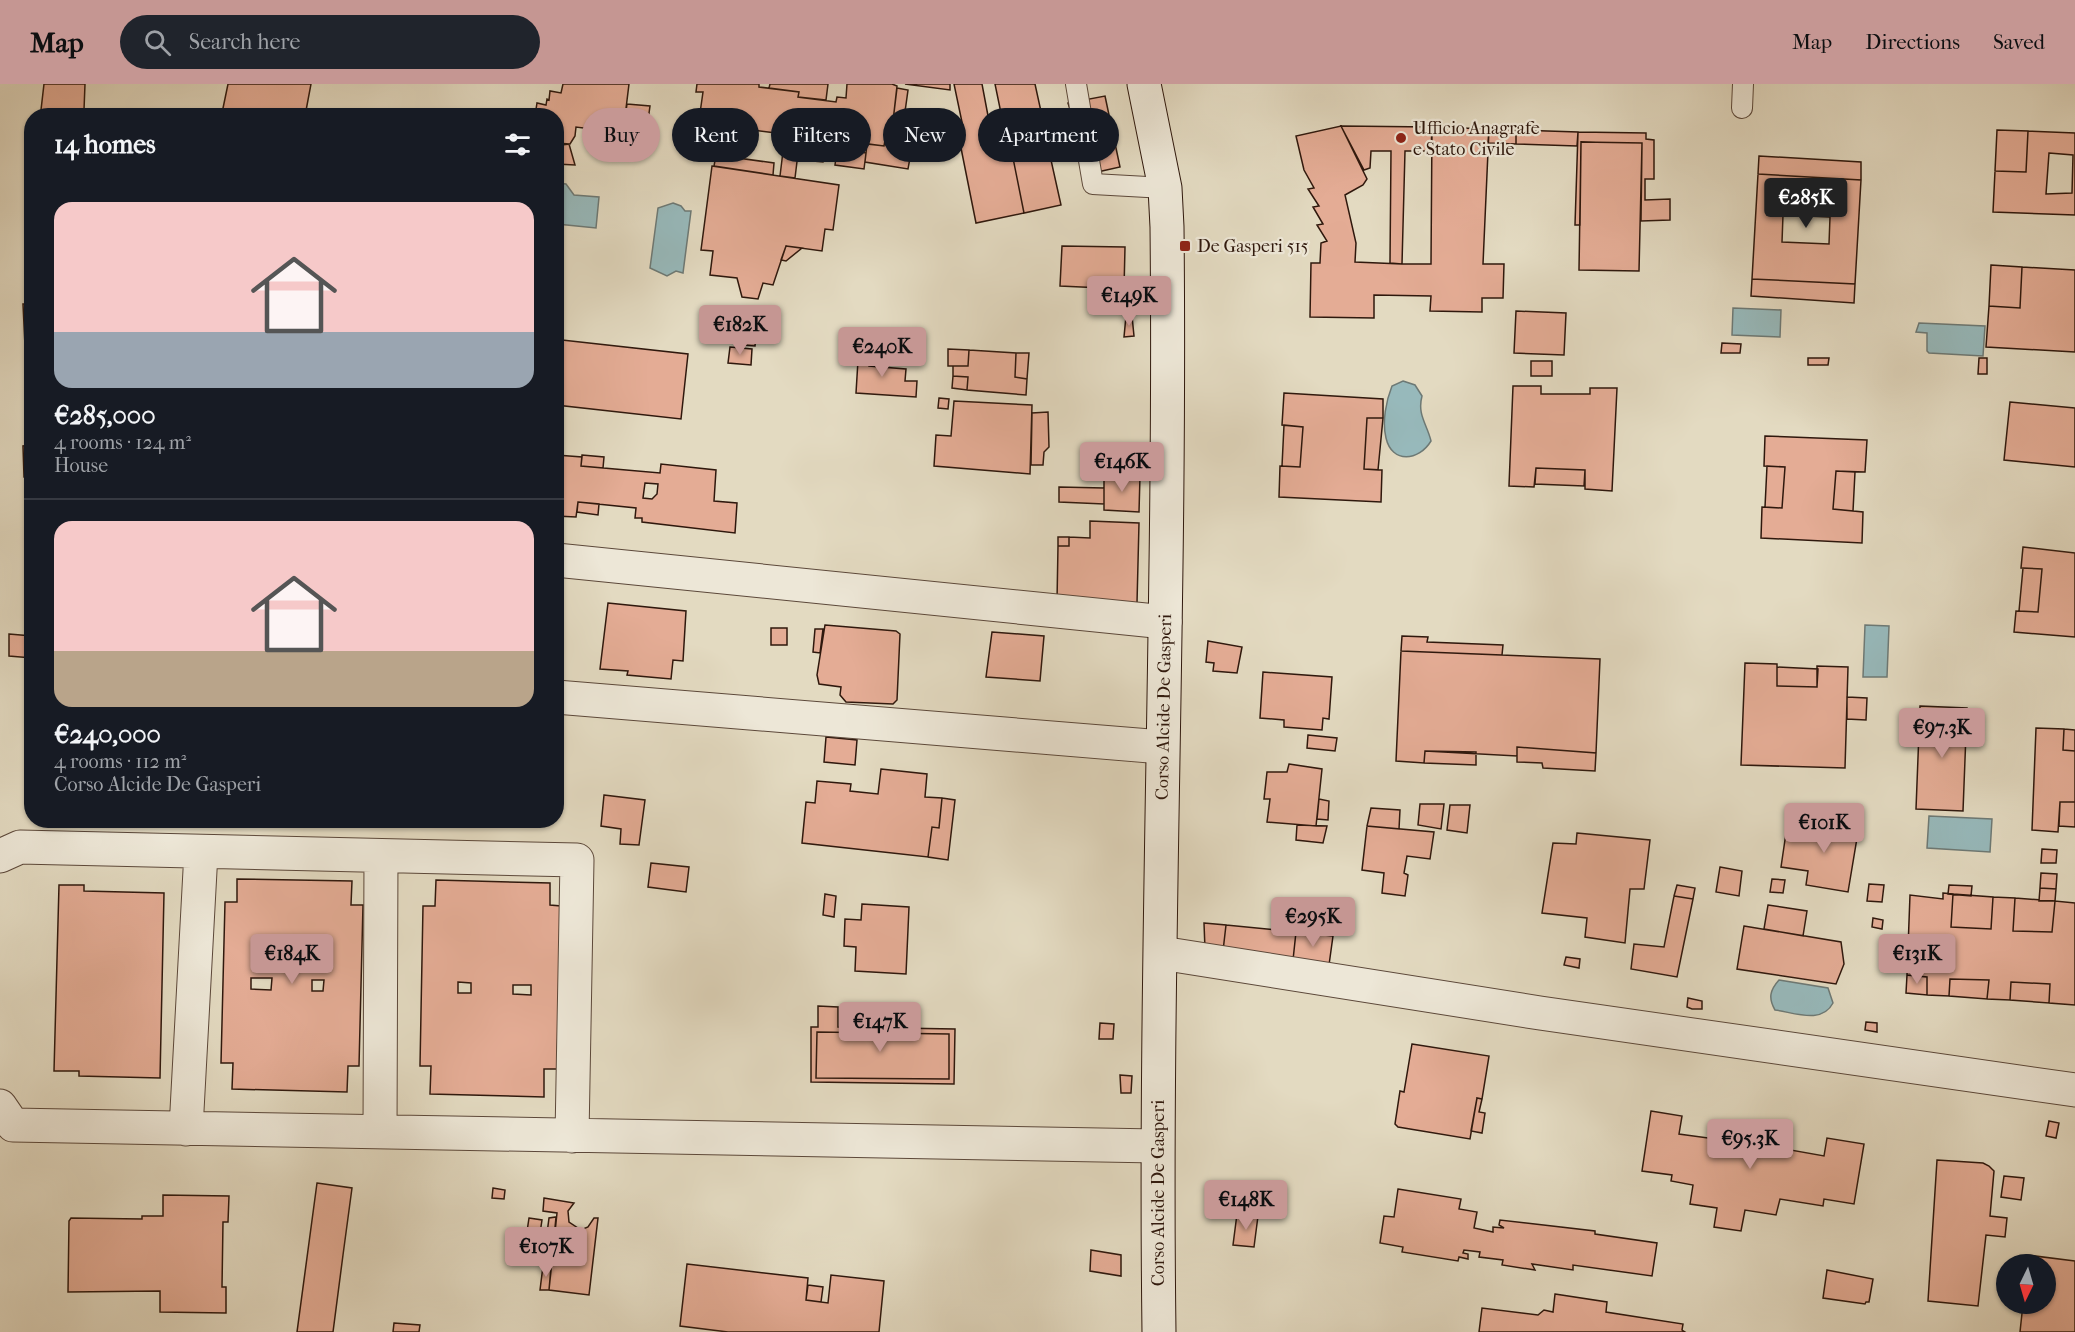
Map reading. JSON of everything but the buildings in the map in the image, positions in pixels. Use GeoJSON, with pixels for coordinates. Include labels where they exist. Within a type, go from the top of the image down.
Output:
{"type":"FeatureCollection","features":[{"type":"Feature","properties":{"kind":"street","name":"Corso Alcide De Gasperi"},"geometry":{"type":"LineString","coordinates":[[1144,84],[1166,188],[1168,325],[1157,1146],[1159,1332]]}},
{"type":"Feature","properties":{"kind":"street"},"geometry":{"type":"LineString","coordinates":[[564,561],[1165,622]]}},
{"type":"Feature","properties":{"kind":"street"},"geometry":{"type":"LineString","coordinates":[[564,698],[1162,747]]}},
{"type":"Feature","properties":{"kind":"street"},"geometry":{"type":"LineString","coordinates":[[0,856],[20,847],[577,860],[572,1136]]}},
{"type":"Feature","properties":{"kind":"street"},"geometry":{"type":"LineString","coordinates":[[186,1128],[201,852]]}},
{"type":"Feature","properties":{"kind":"street"},"geometry":{"type":"LineString","coordinates":[[380,1132],[381,856]]}},
{"type":"Feature","properties":{"kind":"street"},"geometry":{"type":"LineString","coordinates":[[1161,953],[1540,1013],[2075,1090]]}},
{"type":"Feature","properties":{"kind":"street"},"geometry":{"type":"LineString","coordinates":[[0,1106],[13,1125],[1157,1146]]}},
{"type":"Feature","properties":{"kind":"lane"},"geometry":{"type":"LineString","coordinates":[[1076,84],[1094,184],[1166,188]]}},
{"type":"Feature","properties":{"kind":"lane"},"geometry":{"type":"LineString","coordinates":[[1742,108],[1743,84]]}},
{"type":"Feature","properties":{"kind":"water"},"geometry":{"type":"Polygon","coordinates":[[[564,184],[574,195],[599,197],[596,228],[564,225],[564,184]]]}},
{"type":"Feature","properties":{"kind":"water"},"geometry":{"type":"Polygon","coordinates":[[[673,203],[681,206],[685,211],[691,211],[683,273],[676,271],[667,276],[650,268],[658,208],[673,203]]]}},
{"type":"Feature","properties":{"kind":"water"},"geometry":{"type":"Polygon","coordinates":[[[1733,308],[1781,310],[1780,337],[1732,335],[1733,308]]]}},
{"type":"Feature","properties":{"kind":"water"},"geometry":{"type":"Polygon","coordinates":[[[1919,323],[1985,326],[1983,356],[1929,353],[1927,333],[1916,332],[1919,323]]]}},
{"type":"Feature","properties":{"kind":"water"},"geometry":{"type":"Polygon","coordinates":[[[1403,381],[1415,385],[1422,396],[1422,414],[1431,441],[1420,453],[1406,457],[1400,456],[1389,446],[1384,425],[1386,405],[1392,386],[1403,381]]]}},
{"type":"Feature","properties":{"kind":"water"},"geometry":{"type":"Polygon","coordinates":[[[1865,625],[1889,626],[1887,677],[1863,677],[1865,625]]]}},
{"type":"Feature","properties":{"kind":"water"},"geometry":{"type":"Polygon","coordinates":[[[1929,816],[1992,819],[1990,852],[1927,848],[1929,816]]]}},
{"type":"Feature","properties":{"kind":"water"},"geometry":{"type":"Polygon","coordinates":[[[1779,980],[1828,988],[1833,1003],[1822,1013],[1815,1015],[1800,1015],[1775,1010],[1771,1002],[1771,994],[1779,980]]]}},
{"type":"Feature","properties":{"kind":"place","name":"Ufficio Anagrafe e Stato Civile"},"geometry":{"type":"Point","coordinates":[1401,138]}},
{"type":"Feature","properties":{"kind":"place","name":"De Gasperi 515"},"geometry":{"type":"Point","coordinates":[1185,246]}}]}
